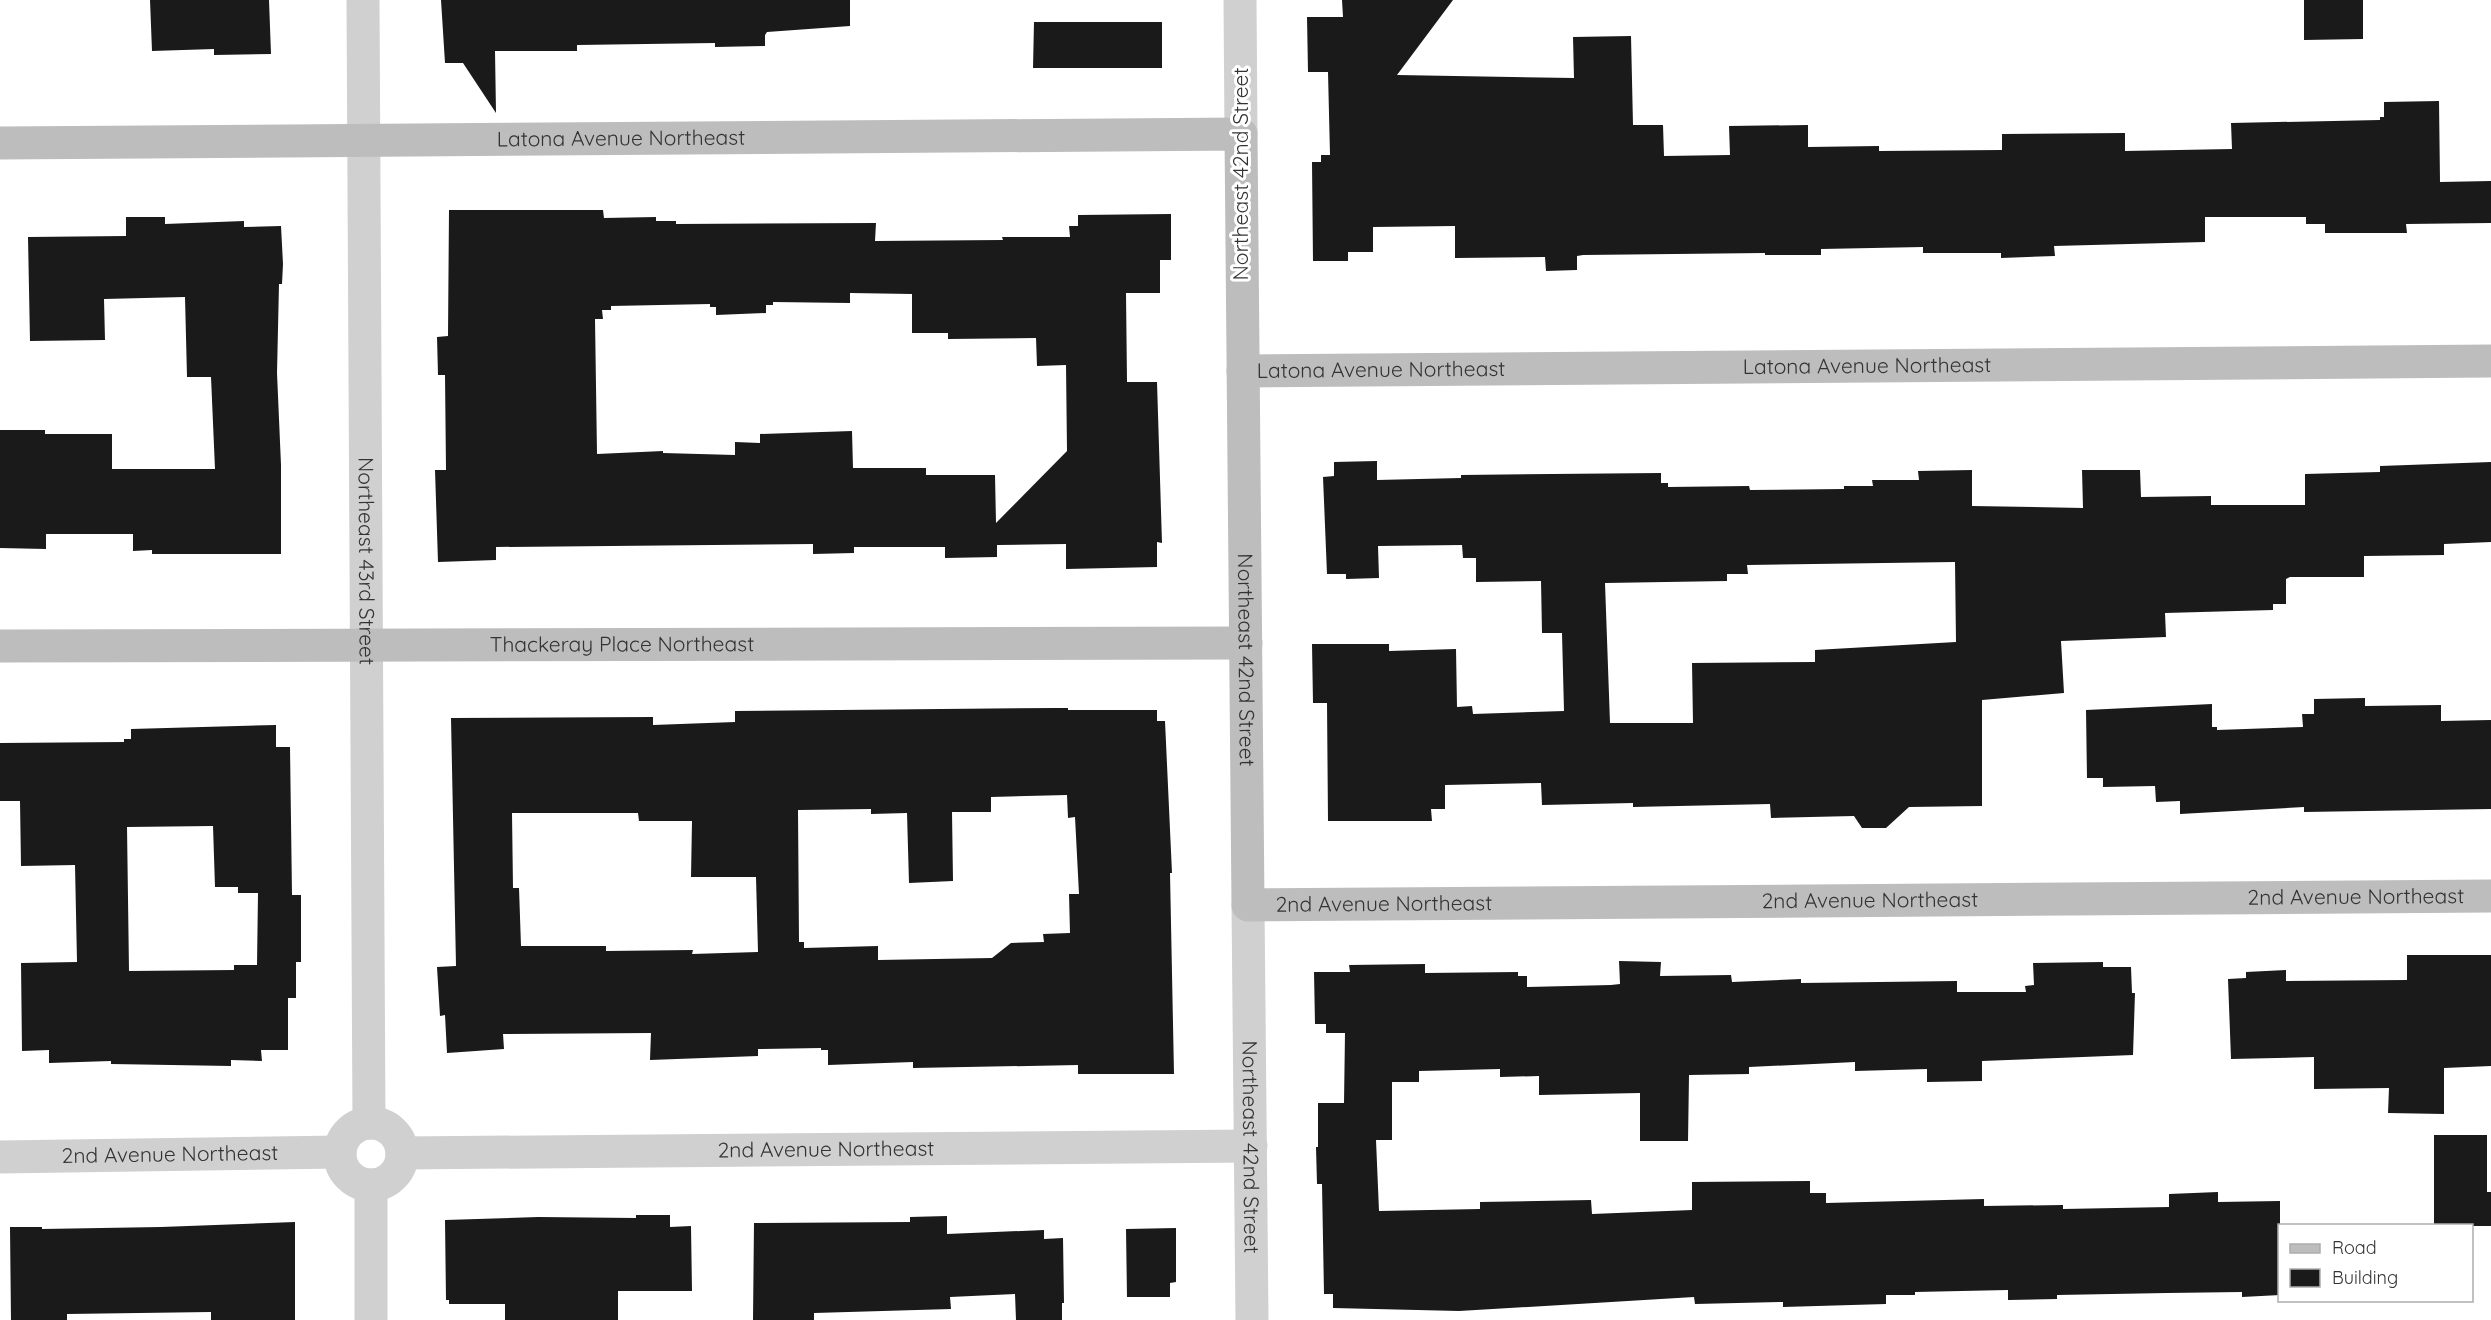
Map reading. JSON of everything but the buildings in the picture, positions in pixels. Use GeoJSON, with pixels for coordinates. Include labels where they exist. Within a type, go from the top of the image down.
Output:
{"type":"FeatureCollection","features":[{"type":"Feature","properties":{"kind":"street","name":"Northeast 43rd Street"},"geometry":{"type":"LineString","coordinates":[[363,0],[369,1123]]}},
{"type":"Feature","properties":{"kind":"street","name":"Northeast 42nd Street"},"geometry":{"type":"LineString","coordinates":[[1240,0],[1252,1320]]}},
{"type":"Feature","properties":{"kind":"street","name":"Latona Avenue Northeast"},"geometry":{"type":"LineString","coordinates":[[0,143],[1241,134]]}},
{"type":"Feature","properties":{"kind":"street","name":"Latona Avenue Northeast"},"geometry":{"type":"LineString","coordinates":[[1243,371],[2491,361]]}},
{"type":"Feature","properties":{"kind":"street","name":"Thackeray Place Northeast"},"geometry":{"type":"LineString","coordinates":[[0,646],[1246,643]]}},
{"type":"Feature","properties":{"kind":"street","name":"2nd Avenue Northeast"},"geometry":{"type":"LineString","coordinates":[[1248,905],[2491,896]]}},
{"type":"Feature","properties":{"kind":"street"},"geometry":{"type":"LineString","coordinates":[[369,1123],[384,1125],[393,1131],[399,1139],[402,1153],[400,1168],[394,1176],[385,1182],[371,1185],[356,1181],[348,1175],[342,1166],[340,1152],[345,1136],[353,1128],[369,1123]]}},
{"type":"Feature","properties":{"kind":"street","name":"2nd Avenue Northeast"},"geometry":{"type":"LineString","coordinates":[[402,1153],[1251,1146]]}},
{"type":"Feature","properties":{"kind":"street","name":"2nd Avenue Northeast"},"geometry":{"type":"LineString","coordinates":[[0,1157],[340,1152]]}},
{"type":"Feature","properties":{"kind":"street"},"geometry":{"type":"LineString","coordinates":[[371,1185],[371,1320]]}}]}
